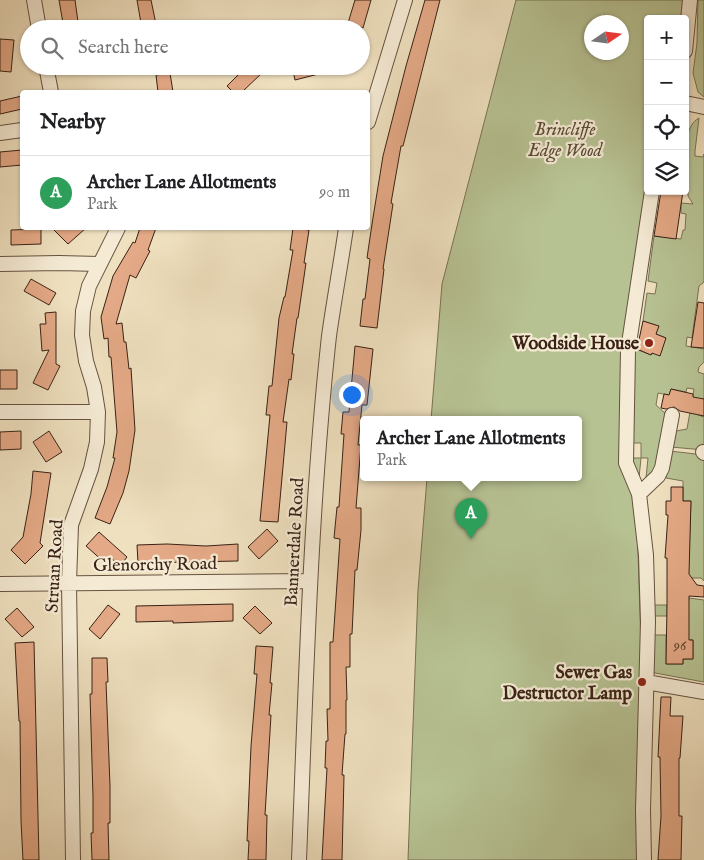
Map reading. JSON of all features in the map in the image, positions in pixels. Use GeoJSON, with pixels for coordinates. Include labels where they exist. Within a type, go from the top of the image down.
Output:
{"type":"FeatureCollection","features":[{"type":"Feature","properties":{"kind":"street"},"geometry":{"type":"LineString","coordinates":[[34,0],[37,20]]}},
{"type":"Feature","properties":{"kind":"street"},"geometry":{"type":"LineString","coordinates":[[370,115],[405,0]]}},
{"type":"Feature","properties":{"kind":"street"},"geometry":{"type":"LineString","coordinates":[[689,15],[690,0]]}},
{"type":"Feature","properties":{"kind":"street"},"geometry":{"type":"LineString","coordinates":[[48,75],[51,90]]}},
{"type":"Feature","properties":{"kind":"street"},"geometry":{"type":"LineString","coordinates":[[689,104],[704,107]]}},
{"type":"Feature","properties":{"kind":"street"},"geometry":{"type":"LineString","coordinates":[[0,133],[20,130]]}},
{"type":"Feature","properties":{"kind":"street"},"geometry":{"type":"LineString","coordinates":[[644,860],[642,810],[648,622],[646,555],[639,494],[626,463],[628,350],[651,195]]}},
{"type":"Feature","properties":{"kind":"street","name":"Struan Road"},"geometry":{"type":"LineString","coordinates":[[73,860],[69,583],[71,525],[91,469],[97,442],[98,412],[82,335],[83,311],[89,286],[117,230]]}},
{"type":"Feature","properties":{"kind":"street","name":"Bannerdale Road"},"geometry":{"type":"LineString","coordinates":[[298,860],[310,581],[320,425],[329,342],[346,230]]}},
{"type":"Feature","properties":{"kind":"street"},"geometry":{"type":"LineString","coordinates":[[0,264],[100,264]]}},
{"type":"Feature","properties":{"kind":"street"},"geometry":{"type":"LineString","coordinates":[[0,412],[98,412]]}},
{"type":"Feature","properties":{"kind":"street"},"geometry":{"type":"LineString","coordinates":[[639,494],[658,476],[662,468],[672,415]]}},
{"type":"Feature","properties":{"kind":"street","name":"Glenorchy Road"},"geometry":{"type":"LineString","coordinates":[[0,584],[310,581]]}},
{"type":"Feature","properties":{"kind":"street"},"geometry":{"type":"LineString","coordinates":[[646,682],[704,692]]}},
{"type":"Feature","properties":{"kind":"green space","name":"Brincliffe Edge Wood"},"geometry":{"type":"Polygon","coordinates":[[[516,0],[684,0],[682,15],[644,15],[644,195],[647,195],[623,349],[620,467],[635,503],[641,645],[638,860],[408,860],[418,590],[427,481],[582,481],[582,416],[431,416],[442,284],[516,0]]]}},
{"type":"Feature","properties":{"kind":"green space"},"geometry":{"type":"Polygon","coordinates":[[[698,0],[704,0],[704,97],[698,92],[693,73],[697,43],[698,0]]]}},
{"type":"Feature","properties":{"kind":"green space"},"geometry":{"type":"Polygon","coordinates":[[[699,118],[695,156],[703,157],[704,154],[704,282],[699,286],[692,338],[687,337],[686,346],[704,349],[704,362],[699,367],[698,372],[704,374],[704,399],[702,399],[698,415],[704,417],[704,450],[671,447],[676,431],[687,429],[694,389],[687,388],[686,392],[671,389],[669,395],[658,393],[656,405],[667,415],[655,471],[646,478],[648,458],[641,458],[641,443],[632,443],[633,348],[651,355],[666,338],[656,334],[658,326],[643,321],[647,293],[655,294],[657,283],[648,281],[654,236],[681,239],[683,230],[685,230],[686,214],[681,213],[681,203],[693,204],[688,196],[689,130],[694,121],[699,118]]]}},
{"type":"Feature","properties":{"kind":"green space"},"geometry":{"type":"Polygon","coordinates":[[[670,451],[704,455],[704,581],[701,578],[688,578],[691,501],[683,501],[683,481],[666,478],[670,451]]]}},
{"type":"Feature","properties":{"kind":"green space"},"geometry":{"type":"Polygon","coordinates":[[[632,458],[641,458],[639,478],[635,474],[632,458]]]}},
{"type":"Feature","properties":{"kind":"green space"},"geometry":{"type":"Polygon","coordinates":[[[689,598],[704,600],[704,682],[655,673],[653,671],[653,635],[666,635],[666,664],[683,664],[683,659],[693,659],[693,640],[683,640],[689,598]]]}},
{"type":"Feature","properties":{"kind":"green space"},"geometry":{"type":"Polygon","coordinates":[[[653,605],[667,605],[667,616],[653,616],[653,605]]]}},
{"type":"Feature","properties":{"kind":"building"},"geometry":{"type":"Polygon","coordinates":[[[59,0],[75,0],[78,20],[62,20],[59,0]]]}},
{"type":"Feature","properties":{"kind":"building"},"geometry":{"type":"Polygon","coordinates":[[[137,0],[151,0],[155,20],[140,20],[137,0]]]}},
{"type":"Feature","properties":{"kind":"building"},"geometry":{"type":"Polygon","coordinates":[[[355,0],[371,0],[365,20],[349,20],[355,0]]]}},
{"type":"Feature","properties":{"kind":"building"},"geometry":{"type":"Polygon","coordinates":[[[425,0],[440,0],[403,146],[401,146],[391,203],[393,204],[383,269],[377,328],[360,326],[370,259],[367,258],[383,156],[425,0]]]}},
{"type":"Feature","properties":{"kind":"building"},"geometry":{"type":"Polygon","coordinates":[[[0,39],[14,40],[11,72],[0,71],[0,39]]]}},
{"type":"Feature","properties":{"kind":"building"},"geometry":{"type":"Polygon","coordinates":[[[156,75],[170,75],[173,90],[158,90],[156,75]]]}},
{"type":"Feature","properties":{"kind":"building"},"geometry":{"type":"Polygon","coordinates":[[[238,75],[260,75],[244,90],[231,90],[227,86],[238,75]]]}},
{"type":"Feature","properties":{"kind":"building"},"geometry":{"type":"Polygon","coordinates":[[[294,75],[314,75],[295,80],[294,75]]]}},
{"type":"Feature","properties":{"kind":"building"},"geometry":{"type":"Polygon","coordinates":[[[20,96],[20,109],[0,114],[0,101],[20,96]]]}},
{"type":"Feature","properties":{"kind":"building"},"geometry":{"type":"Polygon","coordinates":[[[20,150],[20,165],[0,167],[0,152],[20,150]]]}},
{"type":"Feature","properties":{"kind":"building"},"geometry":{"type":"Polygon","coordinates":[[[660,195],[682,195],[676,239],[654,236],[660,195]]]}},
{"type":"Feature","properties":{"kind":"building"},"geometry":{"type":"Polygon","coordinates":[[[11,230],[41,230],[41,244],[11,245],[11,230]]]}},
{"type":"Feature","properties":{"kind":"building"},"geometry":{"type":"Polygon","coordinates":[[[54,230],[84,230],[68,244],[54,230]]]}},
{"type":"Feature","properties":{"kind":"building"},"geometry":{"type":"Polygon","coordinates":[[[139,230],[155,230],[148,250],[150,251],[136,278],[130,275],[116,324],[122,323],[129,369],[131,368],[135,430],[129,471],[123,493],[110,524],[95,518],[107,487],[115,458],[113,458],[117,432],[111,357],[109,357],[108,338],[104,339],[101,317],[113,276],[133,242],[135,243],[139,230]]]}},
{"type":"Feature","properties":{"kind":"building"},"geometry":{"type":"Polygon","coordinates":[[[293,230],[309,230],[304,263],[306,263],[292,354],[294,354],[291,380],[289,379],[283,422],[287,422],[278,522],[260,521],[270,415],[266,415],[269,386],[272,386],[279,318],[285,297],[293,250],[290,250],[293,230]]]}},
{"type":"Feature","properties":{"kind":"building"},"geometry":{"type":"Polygon","coordinates":[[[31,279],[56,293],[49,305],[24,291],[31,279]]]}},
{"type":"Feature","properties":{"kind":"building"},"geometry":{"type":"Polygon","coordinates":[[[698,302],[704,303],[704,348],[691,347],[698,302]]]}},
{"type":"Feature","properties":{"kind":"building"},"geometry":{"type":"Polygon","coordinates":[[[56,312],[56,364],[60,366],[48,390],[33,383],[49,350],[42,351],[40,324],[46,324],[45,313],[56,312]]]}},
{"type":"Feature","properties":{"kind":"building","name":"Woodside House"},"geometry":{"type":"Polygon","coordinates":[[[643,321],[659,326],[656,334],[666,338],[660,356],[652,353],[651,355],[637,349],[643,321]]]}},
{"type":"Feature","properties":{"kind":"building"},"geometry":{"type":"Polygon","coordinates":[[[355,346],[373,349],[367,405],[362,405],[358,445],[360,445],[360,458],[356,508],[361,508],[361,530],[357,570],[355,570],[352,634],[350,634],[350,667],[346,667],[346,734],[342,775],[344,775],[342,860],[322,860],[327,768],[325,768],[326,741],[328,741],[327,709],[330,709],[330,642],[333,642],[340,539],[334,538],[337,507],[339,507],[344,434],[341,434],[343,412],[349,412],[355,346]]]}},
{"type":"Feature","properties":{"kind":"building"},"geometry":{"type":"Polygon","coordinates":[[[0,370],[17,370],[17,389],[0,389],[0,370]]]}},
{"type":"Feature","properties":{"kind":"building"},"geometry":{"type":"Polygon","coordinates":[[[671,389],[693,394],[693,397],[704,399],[704,416],[680,411],[674,407],[661,408],[664,394],[669,395],[671,389]]]}},
{"type":"Feature","properties":{"kind":"building"},"geometry":{"type":"Polygon","coordinates":[[[21,431],[21,449],[0,450],[0,432],[21,431]]]}},
{"type":"Feature","properties":{"kind":"building"},"geometry":{"type":"Polygon","coordinates":[[[49,431],[62,452],[46,462],[33,442],[49,431]]]}},
{"type":"Feature","properties":{"kind":"building"},"geometry":{"type":"Polygon","coordinates":[[[33,471],[51,473],[40,543],[43,546],[25,564],[11,550],[23,537],[33,471]]]}},
{"type":"Feature","properties":{"kind":"building"},"geometry":{"type":"Polygon","coordinates":[[[671,487],[683,487],[683,501],[691,501],[689,574],[697,585],[704,586],[704,597],[689,596],[689,640],[693,640],[693,659],[683,659],[683,664],[666,664],[667,558],[665,558],[668,515],[666,515],[666,501],[671,501],[671,487]]]}},
{"type":"Feature","properties":{"kind":"building"},"geometry":{"type":"Polygon","coordinates":[[[267,529],[278,541],[259,559],[248,547],[267,529]]]}},
{"type":"Feature","properties":{"kind":"building"},"geometry":{"type":"Polygon","coordinates":[[[99,532],[127,557],[120,566],[110,557],[105,563],[86,546],[99,532]]]}},
{"type":"Feature","properties":{"kind":"building"},"geometry":{"type":"Polygon","coordinates":[[[238,544],[238,561],[138,563],[137,545],[206,546],[238,544]]]}},
{"type":"Feature","properties":{"kind":"building"},"geometry":{"type":"Polygon","coordinates":[[[233,604],[233,621],[136,622],[136,606],[233,604]]]}},
{"type":"Feature","properties":{"kind":"building"},"geometry":{"type":"Polygon","coordinates":[[[108,605],[120,614],[100,639],[89,629],[108,605]]]}},
{"type":"Feature","properties":{"kind":"building"},"geometry":{"type":"Polygon","coordinates":[[[255,606],[272,623],[260,634],[243,618],[255,606]]]}},
{"type":"Feature","properties":{"kind":"building"},"geometry":{"type":"Polygon","coordinates":[[[17,608],[34,627],[22,637],[5,619],[17,608]]]}},
{"type":"Feature","properties":{"kind":"building"},"geometry":{"type":"Polygon","coordinates":[[[34,642],[39,860],[23,860],[20,721],[15,643],[34,642]]]}},
{"type":"Feature","properties":{"kind":"building"},"geometry":{"type":"Polygon","coordinates":[[[256,646],[273,647],[265,815],[267,815],[266,860],[248,860],[249,841],[247,841],[251,746],[257,674],[254,674],[256,646]]]}},
{"type":"Feature","properties":{"kind":"building"},"geometry":{"type":"Polygon","coordinates":[[[92,658],[107,658],[108,682],[106,682],[110,786],[109,860],[92,860],[93,797],[90,694],[92,694],[92,658]]]}},
{"type":"Feature","properties":{"kind":"building"},"geometry":{"type":"Polygon","coordinates":[[[661,697],[671,697],[670,716],[683,716],[679,758],[679,816],[682,816],[681,860],[658,860],[661,816],[660,757],[658,757],[661,697]]]}},
{"type":"Feature","properties":{"kind":"place","name":"Woodside House"},"geometry":{"type":"Point","coordinates":[649,343]}},
{"type":"Feature","properties":{"kind":"place","name":"Archer Lane Allotments"},"geometry":{"type":"Point","coordinates":[471,539]}},
{"type":"Feature","properties":{"kind":"place","name":"Sewer Gas Destructor Lamp"},"geometry":{"type":"Point","coordinates":[642,682]}}]}
